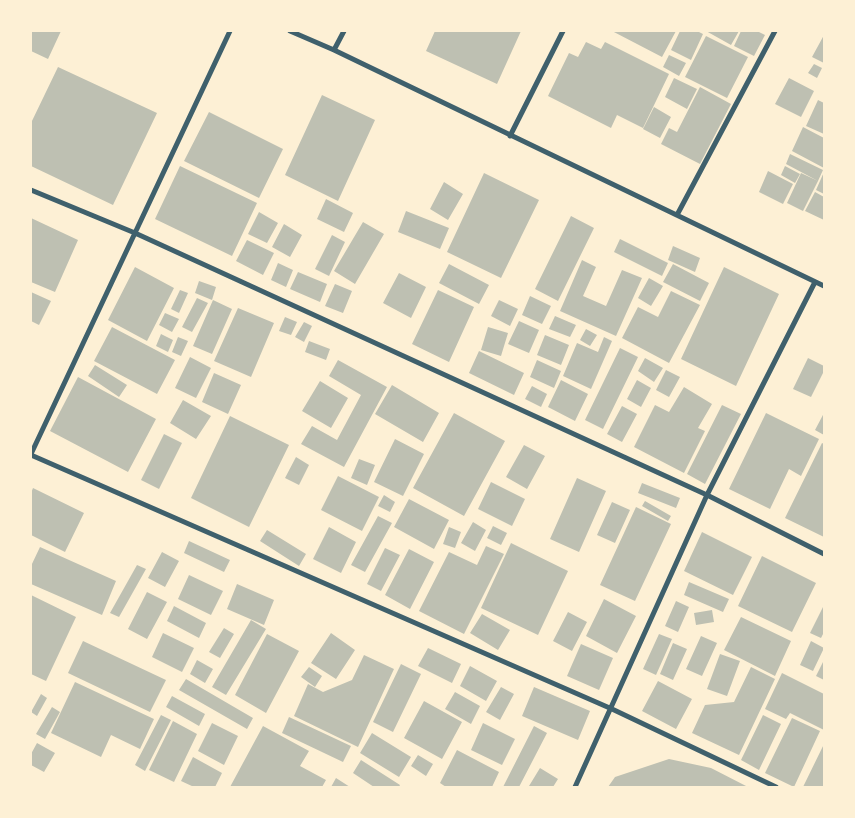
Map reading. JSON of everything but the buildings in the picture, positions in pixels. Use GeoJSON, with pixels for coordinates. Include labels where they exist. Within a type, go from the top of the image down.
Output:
{"type":"FeatureCollection","features":[{"type":"Feature","properties":{"kind":"street"},"geometry":{"type":"LineString","coordinates":[[230,31],[31,455],[612,709],[776,787]]}},
{"type":"Feature","properties":{"kind":"street"},"geometry":{"type":"LineString","coordinates":[[290,31],[334,50],[824,286]]}},
{"type":"Feature","properties":{"kind":"street"},"geometry":{"type":"LineString","coordinates":[[334,50],[344,31]]}},
{"type":"Feature","properties":{"kind":"street"},"geometry":{"type":"LineString","coordinates":[[510,136],[562,31]]}},
{"type":"Feature","properties":{"kind":"street"},"geometry":{"type":"LineString","coordinates":[[677,215],[775,31]]}},
{"type":"Feature","properties":{"kind":"street"},"geometry":{"type":"LineString","coordinates":[[31,190],[135,234],[707,495],[824,554]]}},
{"type":"Feature","properties":{"kind":"street"},"geometry":{"type":"LineString","coordinates":[[575,787],[612,709],[707,495],[815,282]]}}]}
